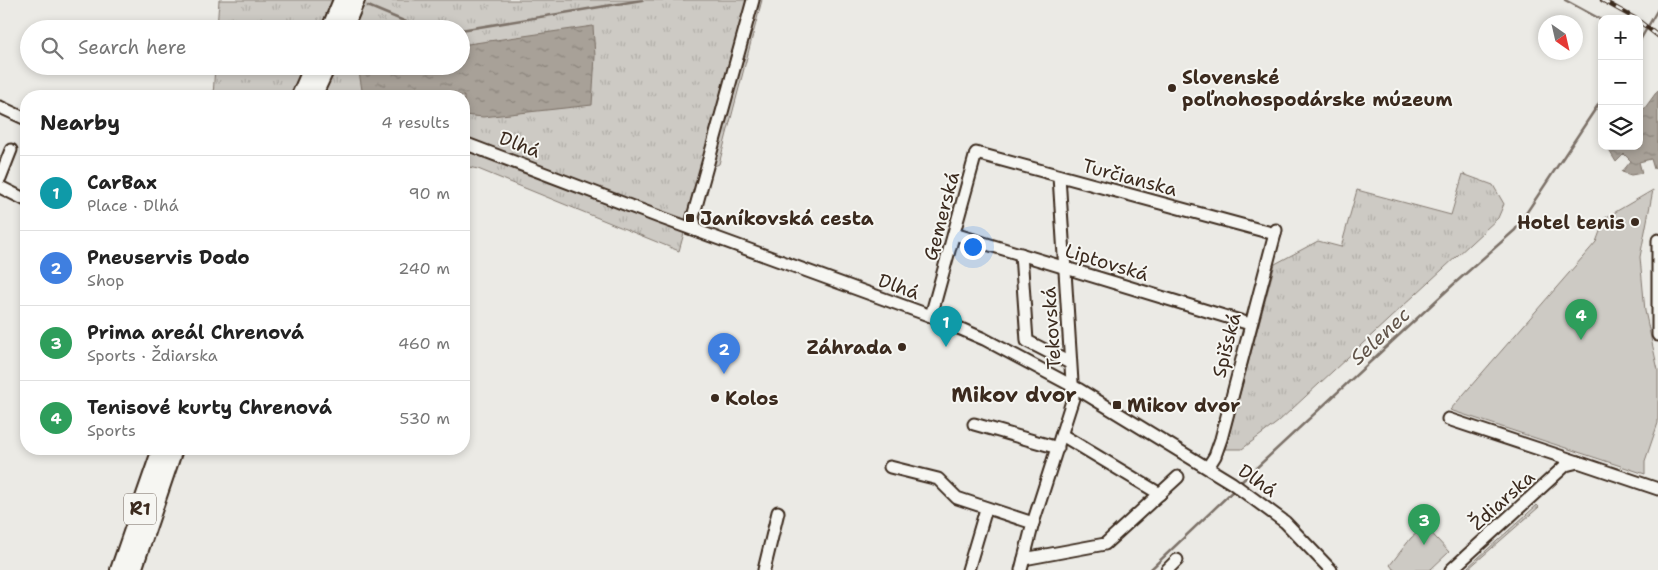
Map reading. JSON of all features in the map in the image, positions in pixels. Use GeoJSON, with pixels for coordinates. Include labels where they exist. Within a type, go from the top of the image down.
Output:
{"type":"FeatureCollection","features":[{"type":"Feature","properties":{"kind":"highway"},"geometry":{"type":"LineString","coordinates":[[334,20],[342,0]]}},
{"type":"Feature","properties":{"kind":"highway"},"geometry":{"type":"LineString","coordinates":[[348,20],[356,0]]}},
{"type":"Feature","properties":{"kind":"highway"},"geometry":{"type":"LineString","coordinates":[[303,90],[309,75]]}},
{"type":"Feature","properties":{"kind":"highway"},"geometry":{"type":"LineString","coordinates":[[316,90],[323,75]]}},
{"type":"Feature","properties":{"kind":"highway","name":"R1"},"geometry":{"type":"LineString","coordinates":[[119,570],[159,455]]}},
{"type":"Feature","properties":{"kind":"highway","name":"R1"},"geometry":{"type":"LineString","coordinates":[[133,570],[172,455]]}},
{"type":"Feature","properties":{"kind":"street"},"geometry":{"type":"LineString","coordinates":[[696,230],[693,217],[753,0]]}},
{"type":"Feature","properties":{"kind":"street"},"geometry":{"type":"LineString","coordinates":[[0,107],[20,116]]}},
{"type":"Feature","properties":{"kind":"street","name":"Dlhá"},"geometry":{"type":"LineString","coordinates":[[470,145],[931,316],[984,339],[1072,386],[1232,482],[1285,522],[1331,570]]}},
{"type":"Feature","properties":{"kind":"street"},"geometry":{"type":"LineString","coordinates":[[0,178],[11,150]]}},
{"type":"Feature","properties":{"kind":"street","name":"Turčianska"},"geometry":{"type":"LineString","coordinates":[[976,153],[1275,232]]}},
{"type":"Feature","properties":{"kind":"street","name":"Gemerská"},"geometry":{"type":"LineString","coordinates":[[931,316],[976,153]]}},
{"type":"Feature","properties":{"kind":"street","name":"Tekovská"},"geometry":{"type":"LineString","coordinates":[[1022,564],[1073,398],[1059,176]]}},
{"type":"Feature","properties":{"kind":"street"},"geometry":{"type":"LineString","coordinates":[[0,187],[20,197]]}},
{"type":"Feature","properties":{"kind":"street","name":"Spišská"},"geometry":{"type":"LineString","coordinates":[[1208,467],[1215,456],[1221,439],[1275,232]]}},
{"type":"Feature","properties":{"kind":"street","name":"Liptovská"},"geometry":{"type":"LineString","coordinates":[[954,234],[1250,324]]}},
{"type":"Feature","properties":{"kind":"street"},"geometry":{"type":"LineString","coordinates":[[1658,240],[1658,335]]}},
{"type":"Feature","properties":{"kind":"street"},"geometry":{"type":"LineString","coordinates":[[1021,254],[1027,341],[1070,363]]}},
{"type":"Feature","properties":{"kind":"street","name":"Ždiarska"},"geometry":{"type":"LineString","coordinates":[[1448,419],[1658,489]]}},
{"type":"Feature","properties":{"kind":"street"},"geometry":{"type":"LineString","coordinates":[[974,424],[1058,448]]}},
{"type":"Feature","properties":{"kind":"street"},"geometry":{"type":"LineString","coordinates":[[1062,435],[1160,494]]}},
{"type":"Feature","properties":{"kind":"street","name":"Ždiarska"},"geometry":{"type":"LineString","coordinates":[[1451,570],[1566,466],[1578,462]]}},
{"type":"Feature","properties":{"kind":"street"},"geometry":{"type":"LineString","coordinates":[[890,467],[938,479],[957,498],[1033,524]]}},
{"type":"Feature","properties":{"kind":"street"},"geometry":{"type":"LineString","coordinates":[[1022,564],[1105,544],[1178,477]]}},
{"type":"Feature","properties":{"kind":"street"},"geometry":{"type":"LineString","coordinates":[[968,570],[986,509]]}},
{"type":"Feature","properties":{"kind":"street"},"geometry":{"type":"LineString","coordinates":[[764,570],[778,512]]}},
{"type":"Feature","properties":{"kind":"street"},"geometry":{"type":"LineString","coordinates":[[1167,570],[1177,560]]}},
{"type":"Feature","properties":{"kind":"green space"},"geometry":{"type":"Polygon","coordinates":[[[219,0],[762,0],[719,164],[701,172],[679,251],[470,167],[470,90],[213,90],[214,75],[470,75],[470,20],[218,20],[219,0]]]}},
{"type":"Feature","properties":{"kind":"green space"},"geometry":{"type":"Polygon","coordinates":[[[1463,174],[1493,185],[1504,204],[1498,218],[1278,422],[1242,449],[1225,449],[1275,264],[1318,241],[1341,247],[1357,190],[1451,215],[1463,174]]]}},
{"type":"Feature","properties":{"kind":"green space"},"geometry":{"type":"Polygon","coordinates":[[[1653,190],[1640,257],[1645,311],[1658,370],[1658,423],[1645,461],[1645,474],[1450,410],[1596,242],[1605,218],[1653,190]]]}},
{"type":"Feature","properties":{"kind":"green space"},"geometry":{"type":"Polygon","coordinates":[[[1537,505],[1539,507],[1468,569],[1468,567],[1537,505]]]}},
{"type":"Feature","properties":{"kind":"green space"},"geometry":{"type":"Polygon","coordinates":[[[1425,526],[1449,552],[1430,570],[1394,570],[1390,565],[1411,538],[1425,526]]]}},
{"type":"Feature","properties":{"kind":"water"},"geometry":{"type":"Polygon","coordinates":[[[593,26],[595,56],[592,105],[483,117],[470,116],[470,90],[362,90],[360,75],[470,75],[470,44],[593,26]]]}},
{"type":"Feature","properties":{"kind":"water"},"geometry":{"type":"Polygon","coordinates":[[[1658,90],[1658,166],[1654,169],[1651,159],[1639,162],[1642,173],[1631,175],[1622,172],[1631,161],[1624,154],[1616,162],[1610,152],[1611,150],[1643,150],[1643,111],[1658,90]]]}},
{"type":"Feature","properties":{"kind":"waterway"},"geometry":{"type":"LineString","coordinates":[[470,29],[642,0]]}},
{"type":"Feature","properties":{"kind":"waterway"},"geometry":{"type":"LineString","coordinates":[[1565,0],[1598,18]]}},
{"type":"Feature","properties":{"kind":"waterway"},"geometry":{"type":"LineString","coordinates":[[368,6],[401,20]]}},
{"type":"Feature","properties":{"kind":"waterway","name":"Selenec"},"geometry":{"type":"LineString","coordinates":[[1643,35],[1658,9]]}},
{"type":"Feature","properties":{"kind":"waterway","name":"Selenec"},"geometry":{"type":"LineString","coordinates":[[1239,484],[1455,283],[1515,230],[1598,105]]}},
{"type":"Feature","properties":{"kind":"waterway","name":"Selenec"},"geometry":{"type":"LineString","coordinates":[[1150,570],[1234,490]]}},
{"type":"Feature","properties":{"kind":"railway"},"geometry":{"type":"LineString","coordinates":[[1602,0],[1629,15]]}},
{"type":"Feature","properties":{"kind":"railway"},"geometry":{"type":"LineString","coordinates":[[1643,24],[1658,36]]}},
{"type":"Feature","properties":{"kind":"place","name":"Slovenské poľnohospodárske múzeum"},"geometry":{"type":"Point","coordinates":[1172,88]}},
{"type":"Feature","properties":{"kind":"place","name":"Janíkovská cesta"},"geometry":{"type":"Point","coordinates":[690,218]}},
{"type":"Feature","properties":{"kind":"place","name":"Hotel tenis"},"geometry":{"type":"Point","coordinates":[1635,222]}},
{"type":"Feature","properties":{"kind":"place","name":"Tenisové kurty Chrenová"},"geometry":{"type":"Point","coordinates":[1581,340]}},
{"type":"Feature","properties":{"kind":"place","name":"Záhrada"},"geometry":{"type":"Point","coordinates":[902,347]}},
{"type":"Feature","properties":{"kind":"place","name":"CarBax"},"geometry":{"type":"Point","coordinates":[946,347]}},
{"type":"Feature","properties":{"kind":"place","name":"Pneuservis Dodo"},"geometry":{"type":"Point","coordinates":[724,374]}},
{"type":"Feature","properties":{"kind":"place","name":"Kolos"},"geometry":{"type":"Point","coordinates":[715,398]}},
{"type":"Feature","properties":{"kind":"place","name":"Mikov dvor"},"geometry":{"type":"Point","coordinates":[1117,405]}},
{"type":"Feature","properties":{"kind":"place","name":"Prima areál Chrenová"},"geometry":{"type":"Point","coordinates":[1424,545]}},
{"type":"Feature","properties":{"kind":"district","name":"Mikov dvor"},"geometry":{"type":"Point","coordinates":[1014,395]}}]}
